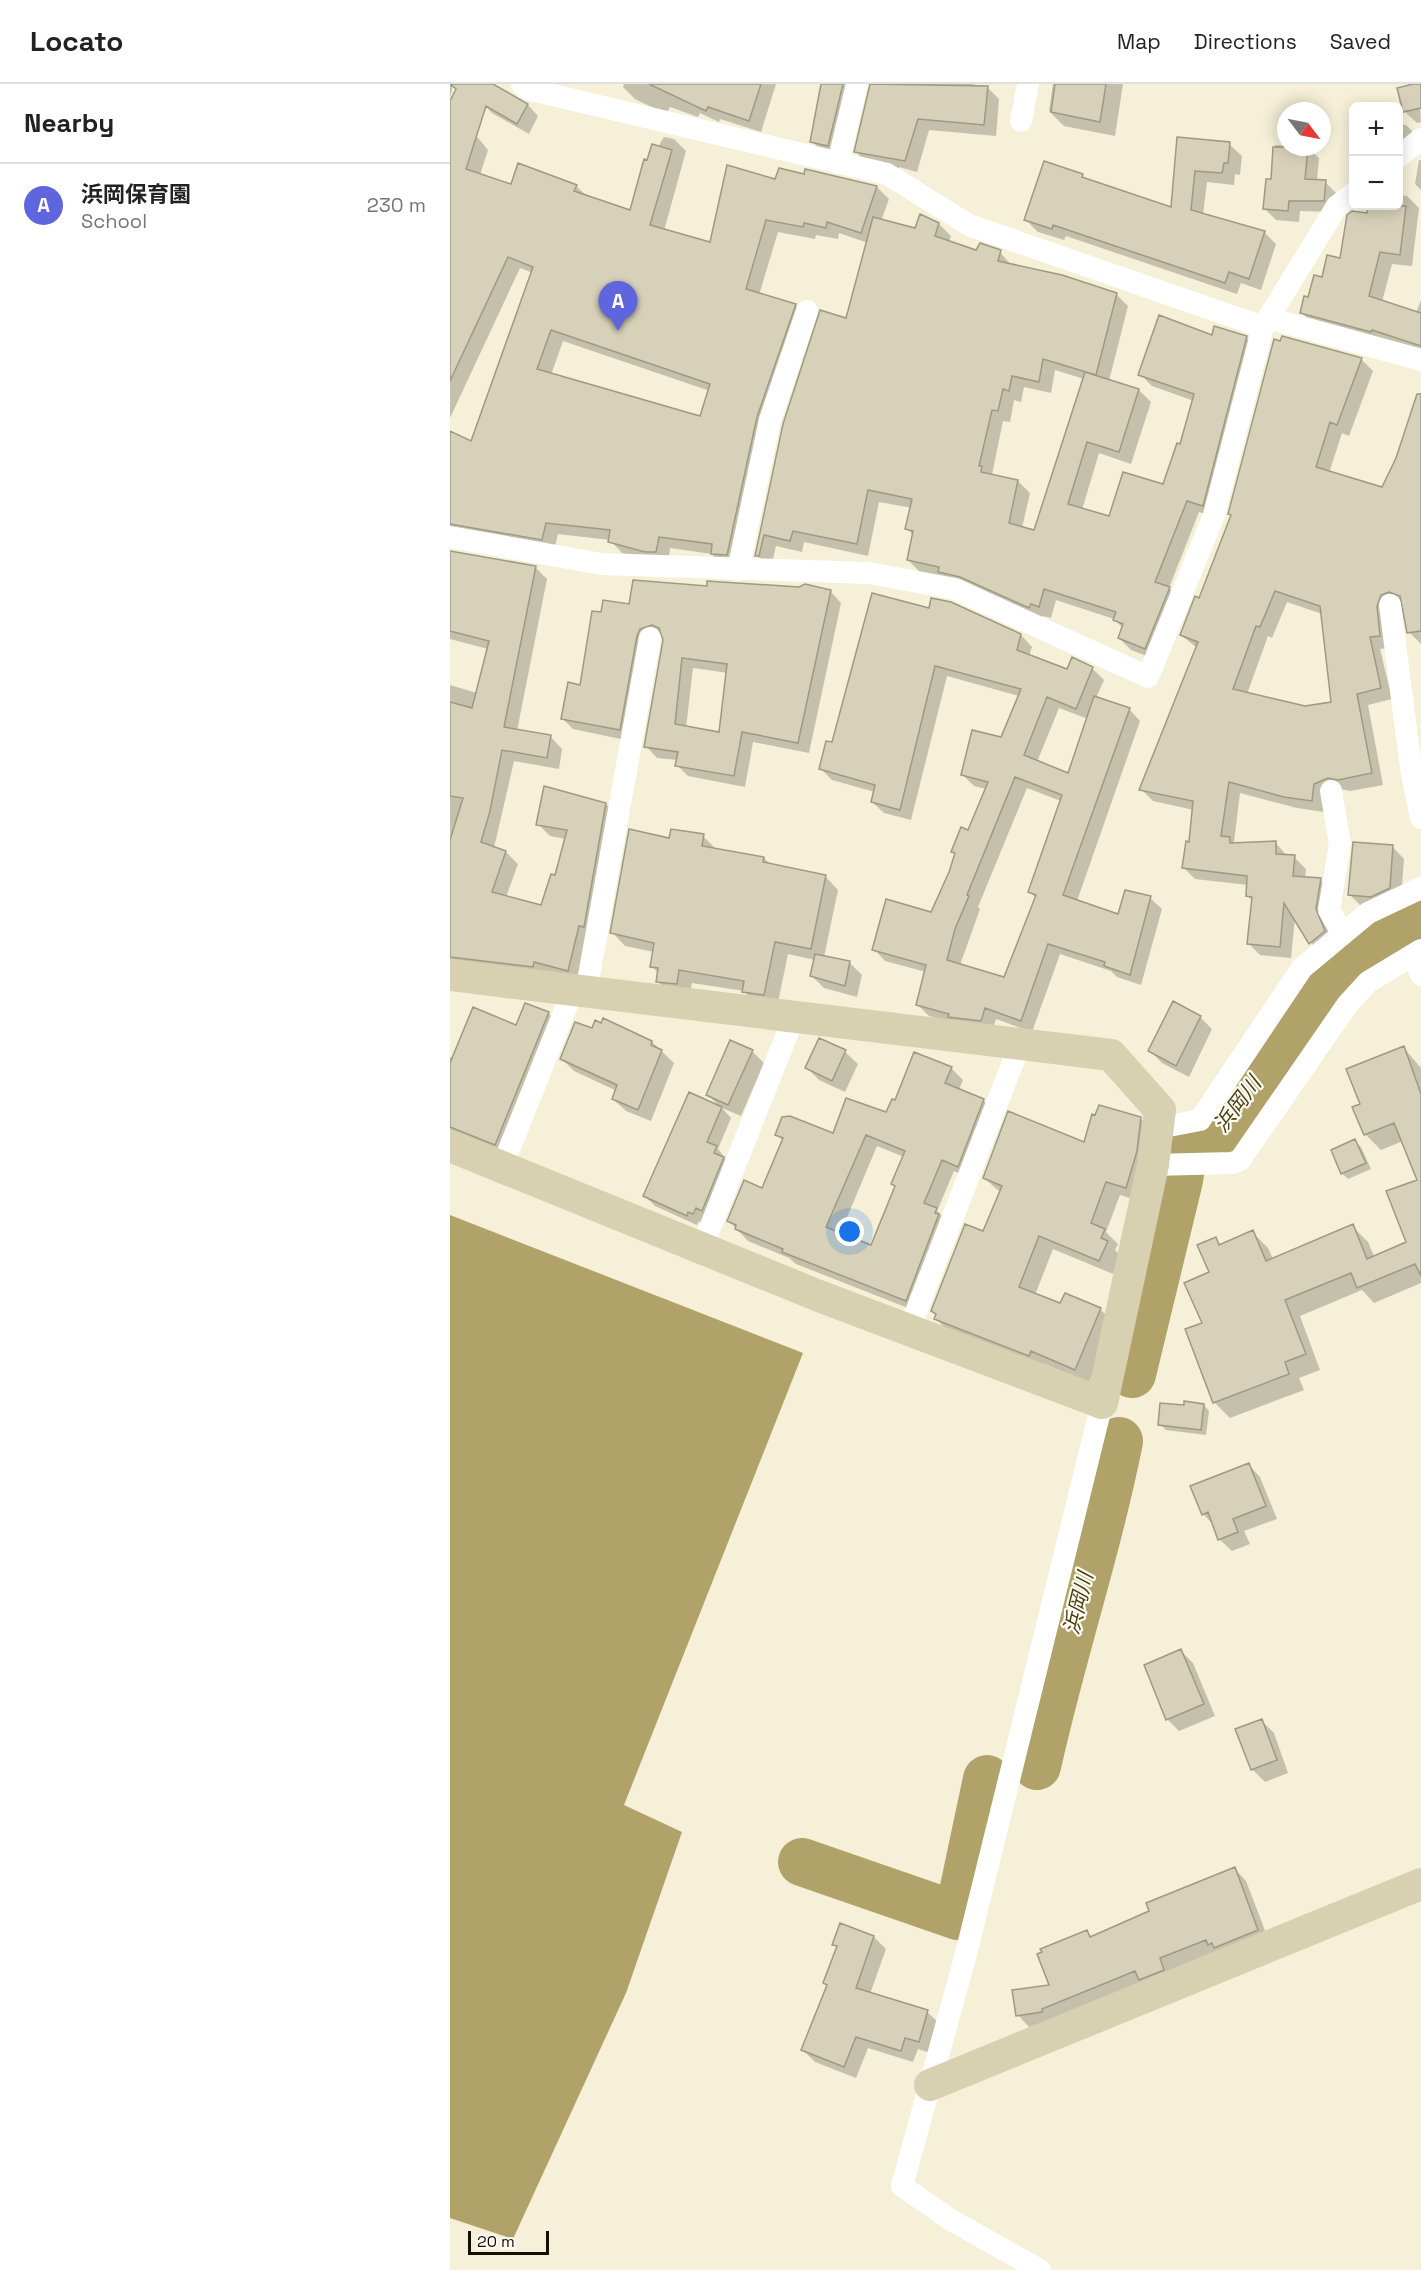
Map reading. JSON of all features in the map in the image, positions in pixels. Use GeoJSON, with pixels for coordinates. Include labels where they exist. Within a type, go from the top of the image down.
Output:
{"type":"FeatureCollection","features":[{"type":"Feature","properties":{"kind":"street"},"geometry":{"type":"LineString","coordinates":[[522,84],[527,89],[609,110],[887,174],[969,225],[1265,322],[1421,360]]}},
{"type":"Feature","properties":{"kind":"street"},"geometry":{"type":"LineString","coordinates":[[838,163],[856,84]]}},
{"type":"Feature","properties":{"kind":"street"},"geometry":{"type":"LineString","coordinates":[[1022,121],[1028,84]]}},
{"type":"Feature","properties":{"kind":"street"},"geometry":{"type":"LineString","coordinates":[[1399,156],[1421,139]]}},
{"type":"Feature","properties":{"kind":"street"},"geometry":{"type":"LineString","coordinates":[[450,537],[602,564],[869,573],[955,589],[1148,677],[1214,515],[1265,322],[1337,206],[1349,196]]}},
{"type":"Feature","properties":{"kind":"street"},"geometry":{"type":"LineString","coordinates":[[738,570],[770,420],[807,311]]}},
{"type":"Feature","properties":{"kind":"street"},"geometry":{"type":"LineString","coordinates":[[1390,605],[1411,768],[1421,818]]}},
{"type":"Feature","properties":{"kind":"street"},"geometry":{"type":"LineString","coordinates":[[502,1167],[579,991],[650,638]]}},
{"type":"Feature","properties":{"kind":"street"},"geometry":{"type":"LineString","coordinates":[[1331,791],[1340,844],[1329,910],[1341,933]]}},
{"type":"Feature","properties":{"kind":"street"},"geometry":{"type":"LineString","coordinates":[[1158,1128],[1200,1120],[1302,968],[1341,933],[1368,913],[1421,888]]}},
{"type":"Feature","properties":{"kind":"street"},"geometry":{"type":"LineString","coordinates":[[1153,1165],[1232,1163],[1240,1160],[1347,1005],[1368,982],[1418,960]]}},
{"type":"Feature","properties":{"kind":"street"},"geometry":{"type":"LineString","coordinates":[[450,975],[1112,1055],[1160,1110],[1153,1165],[1102,1403],[966,1954],[902,2186],[951,2220],[1040,2270]]}},
{"type":"Feature","properties":{"kind":"street"},"geometry":{"type":"LineString","coordinates":[[702,1248],[794,1017]]}},
{"type":"Feature","properties":{"kind":"street"},"geometry":{"type":"LineString","coordinates":[[909,1330],[1020,1044]]}},
{"type":"Feature","properties":{"kind":"street"},"geometry":{"type":"LineString","coordinates":[[450,1146],[909,1330],[1102,1403]]}},
{"type":"Feature","properties":{"kind":"street"},"geometry":{"type":"LineString","coordinates":[[930,2085],[1421,1884]]}},
{"type":"Feature","properties":{"kind":"shaded area"},"geometry":{"type":"Polygon","coordinates":[[[450,1215],[803,1353],[624,1805],[682,1832],[626,1993],[513,2239],[450,2218],[450,1215]]]}},
{"type":"Feature","properties":{"kind":"building"},"geometry":{"type":"Polygon","coordinates":[[[450,84],[493,84],[528,104],[517,124],[486,106],[466,169],[511,184],[518,163],[577,185],[574,191],[630,210],[644,159],[647,160],[652,144],[672,150],[650,225],[710,242],[727,165],[775,179],[779,168],[804,174],[805,169],[877,186],[861,233],[827,222],[826,228],[804,223],[803,227],[766,220],[746,289],[796,304],[757,417],[727,555],[711,554],[712,544],[659,537],[656,552],[645,552],[608,542],[610,530],[546,523],[542,540],[450,524],[450,431],[471,441],[533,267],[508,257],[450,381],[450,101],[456,89],[450,84]],[[551,330],[537,369],[700,416],[710,384],[551,330]]]}},
{"type":"Feature","properties":{"kind":"building"},"geometry":{"type":"Polygon","coordinates":[[[649,84],[761,84],[749,121],[708,107],[706,111],[649,84]]]}},
{"type":"Feature","properties":{"kind":"building"},"geometry":{"type":"Polygon","coordinates":[[[821,84],[843,84],[828,146],[810,142],[821,84]]]}},
{"type":"Feature","properties":{"kind":"building"},"geometry":{"type":"Polygon","coordinates":[[[870,84],[988,86],[984,125],[918,119],[905,161],[854,152],[870,84]]]}},
{"type":"Feature","properties":{"kind":"building"},"geometry":{"type":"Polygon","coordinates":[[[1055,84],[1106,84],[1100,122],[1051,112],[1055,84]]]}},
{"type":"Feature","properties":{"kind":"building"},"geometry":{"type":"Polygon","coordinates":[[[1421,84],[1421,108],[1403,112],[1403,102],[1400,102],[1397,88],[1421,84]]]}},
{"type":"Feature","properties":{"kind":"building"},"geometry":{"type":"Polygon","coordinates":[[[1177,137],[1230,142],[1228,163],[1224,163],[1222,173],[1195,171],[1191,210],[1265,231],[1249,279],[1229,272],[1225,283],[1053,225],[1052,229],[1024,220],[1044,161],[1083,174],[1082,177],[1171,207],[1177,137]]]}},
{"type":"Feature","properties":{"kind":"building"},"geometry":{"type":"Polygon","coordinates":[[[1273,147],[1277,147],[1277,156],[1307,156],[1305,179],[1326,180],[1324,201],[1289,201],[1288,211],[1263,209],[1266,179],[1271,179],[1273,147]]]}},
{"type":"Feature","properties":{"kind":"building"},"geometry":{"type":"Polygon","coordinates":[[[1403,206],[1406,206],[1400,255],[1380,252],[1369,296],[1421,313],[1421,346],[1372,330],[1371,332],[1300,313],[1304,296],[1308,297],[1314,275],[1322,277],[1327,255],[1340,258],[1347,215],[1352,211],[1367,213],[1367,210],[1403,210],[1403,206]]]}},
{"type":"Feature","properties":{"kind":"building"},"geometry":{"type":"Polygon","coordinates":[[[920,214],[939,223],[935,236],[976,250],[980,243],[1001,250],[998,261],[1062,275],[1117,293],[1096,375],[1043,359],[1039,382],[1012,376],[1009,391],[1003,389],[998,411],[992,410],[979,466],[982,466],[981,472],[1018,480],[1009,523],[1034,530],[1085,372],[1139,389],[1119,452],[1087,442],[1068,504],[1109,516],[1123,472],[1163,484],[1177,443],[1180,444],[1194,394],[1138,375],[1159,315],[1212,335],[1214,326],[1247,336],[1203,506],[1187,501],[1155,582],[1170,587],[1145,649],[1118,638],[1123,624],[1113,620],[1116,612],[1044,589],[1039,607],[1031,604],[1029,608],[960,577],[938,572],[939,567],[907,560],[913,531],[905,529],[912,499],[868,490],[857,544],[793,531],[790,541],[764,535],[759,556],[755,556],[783,424],[820,310],[846,318],[873,217],[915,228],[920,214]]]}},
{"type":"Feature","properties":{"kind":"building"},"geometry":{"type":"Polygon","coordinates":[[[1282,336],[1362,358],[1337,425],[1330,422],[1316,467],[1382,487],[1396,458],[1417,394],[1421,394],[1421,631],[1407,633],[1400,596],[1389,592],[1381,595],[1377,606],[1380,636],[1370,637],[1381,688],[1357,694],[1372,773],[1338,780],[1328,778],[1314,784],[1312,801],[1284,797],[1229,782],[1221,836],[1230,837],[1230,843],[1276,841],[1276,854],[1295,855],[1293,876],[1321,878],[1316,909],[1325,931],[1309,944],[1284,903],[1280,947],[1247,944],[1252,897],[1246,896],[1247,876],[1182,868],[1186,841],[1189,842],[1193,801],[1139,790],[1198,642],[1180,635],[1195,596],[1199,598],[1231,515],[1228,514],[1274,339],[1280,341],[1282,336]],[[1275,591],[1260,627],[1256,626],[1233,689],[1305,706],[1331,702],[1320,606],[1275,591]]]}},
{"type":"Feature","properties":{"kind":"building"},"geometry":{"type":"Polygon","coordinates":[[[450,551],[536,566],[504,727],[551,735],[547,758],[502,750],[490,811],[481,842],[506,851],[492,892],[541,905],[551,874],[555,875],[567,830],[536,825],[544,786],[606,803],[584,927],[579,926],[568,971],[534,962],[533,967],[450,957],[450,840],[463,798],[450,796],[450,702],[472,708],[489,641],[450,631],[450,551]]]}},
{"type":"Feature","properties":{"kind":"building"},"geometry":{"type":"Polygon","coordinates":[[[633,580],[707,586],[707,581],[799,587],[805,584],[831,590],[798,743],[742,732],[734,776],[675,766],[678,752],[644,747],[663,640],[659,628],[652,625],[640,629],[637,636],[620,730],[561,719],[568,682],[580,685],[592,611],[601,612],[603,600],[629,604],[633,580]],[[682,658],[675,724],[719,732],[727,664],[682,658]]]}},
{"type":"Feature","properties":{"kind":"building"},"geometry":{"type":"Polygon","coordinates":[[[872,593],[929,608],[931,598],[951,602],[1021,634],[1017,650],[1067,669],[1072,657],[1093,667],[1076,709],[1047,697],[1024,755],[1068,773],[1094,696],[1130,708],[1063,895],[1118,914],[1125,890],[1151,896],[1130,975],[1104,966],[1105,962],[1048,944],[1021,1021],[985,1008],[981,1021],[948,1017],[949,1014],[916,1005],[926,965],[872,950],[886,899],[931,912],[949,872],[955,853],[951,852],[961,827],[968,830],[988,782],[961,775],[972,730],[1001,737],[1021,689],[935,666],[900,810],[871,802],[875,785],[819,769],[826,741],[832,742],[872,593]],[[1015,777],[967,895],[969,896],[955,929],[947,960],[1004,977],[1036,895],[1028,892],[1062,795],[1015,777]]]}},
{"type":"Feature","properties":{"kind":"building"},"geometry":{"type":"Polygon","coordinates":[[[629,829],[669,838],[671,829],[704,834],[702,846],[764,857],[763,862],[826,875],[811,949],[775,942],[764,995],[742,992],[744,981],[679,970],[677,984],[656,982],[658,968],[650,967],[654,943],[610,933],[629,829]]]}},
{"type":"Feature","properties":{"kind":"building"},"geometry":{"type":"Polygon","coordinates":[[[1353,842],[1393,845],[1390,888],[1371,897],[1348,895],[1353,842]]]}},
{"type":"Feature","properties":{"kind":"building"},"geometry":{"type":"Polygon","coordinates":[[[815,954],[850,961],[845,986],[810,976],[815,954]]]}},
{"type":"Feature","properties":{"kind":"building"},"geometry":{"type":"Polygon","coordinates":[[[1173,1001],[1201,1016],[1176,1066],[1148,1051],[1173,1001]]]}},
{"type":"Feature","properties":{"kind":"building"},"geometry":{"type":"Polygon","coordinates":[[[525,1003],[549,1012],[495,1145],[450,1127],[450,1063],[473,1007],[516,1025],[525,1003]]]}},
{"type":"Feature","properties":{"kind":"building"},"geometry":{"type":"Polygon","coordinates":[[[603,1018],[652,1041],[651,1045],[662,1050],[638,1110],[612,1099],[617,1085],[560,1059],[575,1022],[592,1028],[595,1020],[601,1023],[603,1018]]]}},
{"type":"Feature","properties":{"kind":"building"},"geometry":{"type":"Polygon","coordinates":[[[819,1038],[846,1050],[832,1081],[805,1068],[819,1038]]]}},
{"type":"Feature","properties":{"kind":"building"},"geometry":{"type":"Polygon","coordinates":[[[730,1040],[753,1050],[728,1105],[706,1095],[730,1040]]]}},
{"type":"Feature","properties":{"kind":"building"},"geometry":{"type":"Polygon","coordinates":[[[1404,1046],[1421,1094],[1421,1276],[1415,1264],[1357,1288],[1351,1273],[1285,1300],[1306,1354],[1285,1362],[1289,1374],[1213,1403],[1185,1329],[1202,1323],[1184,1283],[1209,1272],[1197,1245],[1216,1237],[1219,1245],[1253,1230],[1266,1261],[1353,1224],[1367,1259],[1406,1242],[1386,1191],[1417,1180],[1394,1123],[1364,1135],[1352,1107],[1360,1104],[1346,1069],[1404,1046]]]}},
{"type":"Feature","properties":{"kind":"building"},"geometry":{"type":"Polygon","coordinates":[[[914,1052],[952,1067],[945,1083],[984,1099],[958,1167],[942,1160],[924,1203],[937,1208],[935,1213],[939,1214],[906,1301],[782,1252],[783,1249],[735,1229],[736,1225],[727,1221],[744,1180],[762,1188],[783,1138],[775,1135],[782,1117],[790,1116],[833,1133],[846,1098],[886,1112],[892,1099],[895,1100],[914,1052]],[[866,1135],[826,1227],[871,1245],[895,1186],[891,1184],[905,1151],[866,1135]]]}},
{"type":"Feature","properties":{"kind":"building"},"geometry":{"type":"Polygon","coordinates":[[[689,1092],[722,1107],[707,1142],[717,1146],[714,1153],[724,1157],[702,1211],[696,1208],[693,1214],[688,1212],[687,1216],[643,1196],[689,1092]]]}},
{"type":"Feature","properties":{"kind":"building"},"geometry":{"type":"Polygon","coordinates":[[[1099,1105],[1141,1117],[1137,1151],[1126,1188],[1106,1182],[1091,1223],[1105,1229],[1101,1238],[1108,1241],[1099,1261],[1039,1236],[1019,1287],[1060,1303],[1065,1293],[1101,1308],[1075,1370],[1031,1351],[1029,1356],[934,1319],[936,1314],[931,1311],[965,1224],[983,1231],[1002,1186],[983,1178],[1008,1111],[1084,1142],[1092,1114],[1095,1115],[1099,1105]]]}},
{"type":"Feature","properties":{"kind":"building"},"geometry":{"type":"Polygon","coordinates":[[[1355,1139],[1366,1163],[1341,1174],[1331,1150],[1355,1139]]]}},
{"type":"Feature","properties":{"kind":"building"},"geometry":{"type":"Polygon","coordinates":[[[1184,1401],[1204,1404],[1201,1430],[1158,1425],[1160,1403],[1184,1405],[1184,1401]]]}},
{"type":"Feature","properties":{"kind":"building"},"geometry":{"type":"Polygon","coordinates":[[[1249,1463],[1266,1506],[1233,1519],[1238,1532],[1218,1540],[1208,1512],[1202,1515],[1190,1486],[1249,1463]]]}},
{"type":"Feature","properties":{"kind":"building"},"geometry":{"type":"Polygon","coordinates":[[[1181,1649],[1204,1704],[1166,1720],[1144,1665],[1181,1649]]]}},
{"type":"Feature","properties":{"kind":"building"},"geometry":{"type":"Polygon","coordinates":[[[1262,1719],[1277,1760],[1251,1770],[1235,1729],[1262,1719]]]}},
{"type":"Feature","properties":{"kind":"building"},"geometry":{"type":"Polygon","coordinates":[[[1235,1867],[1258,1930],[1214,1948],[1212,1943],[1208,1945],[1206,1940],[1160,1958],[1164,1970],[1139,1980],[1135,1971],[1042,2009],[1042,2012],[1016,2016],[1012,1990],[1049,1985],[1037,1954],[1042,1952],[1040,1949],[1087,1930],[1090,1937],[1149,1911],[1146,1903],[1235,1867]]]}},
{"type":"Feature","properties":{"kind":"building"},"geometry":{"type":"Polygon","coordinates":[[[840,1923],[874,1936],[856,1988],[928,2010],[919,2042],[905,2038],[901,2051],[856,2037],[844,2067],[801,2050],[827,1985],[823,1983],[837,1946],[832,1945],[840,1923]]]}},
{"type":"Feature","properties":{"kind":"waterway","name":"浜岡川"},"geometry":{"type":"LineString","coordinates":[[1132,1374],[1179,1180],[1184,1147],[1217,1135],[1313,998],[1351,962],[1421,915]]}},
{"type":"Feature","properties":{"kind":"waterway","name":"浜岡川"},"geometry":{"type":"LineString","coordinates":[[1037,1766],[1119,1441]]}},
{"type":"Feature","properties":{"kind":"waterway","name":"浜岡川"},"geometry":{"type":"LineString","coordinates":[[802,1862],[958,1916],[987,1779]]}},
{"type":"Feature","properties":{"kind":"place","name":"浜岡保育園"},"geometry":{"type":"Point","coordinates":[618,331]}}]}
